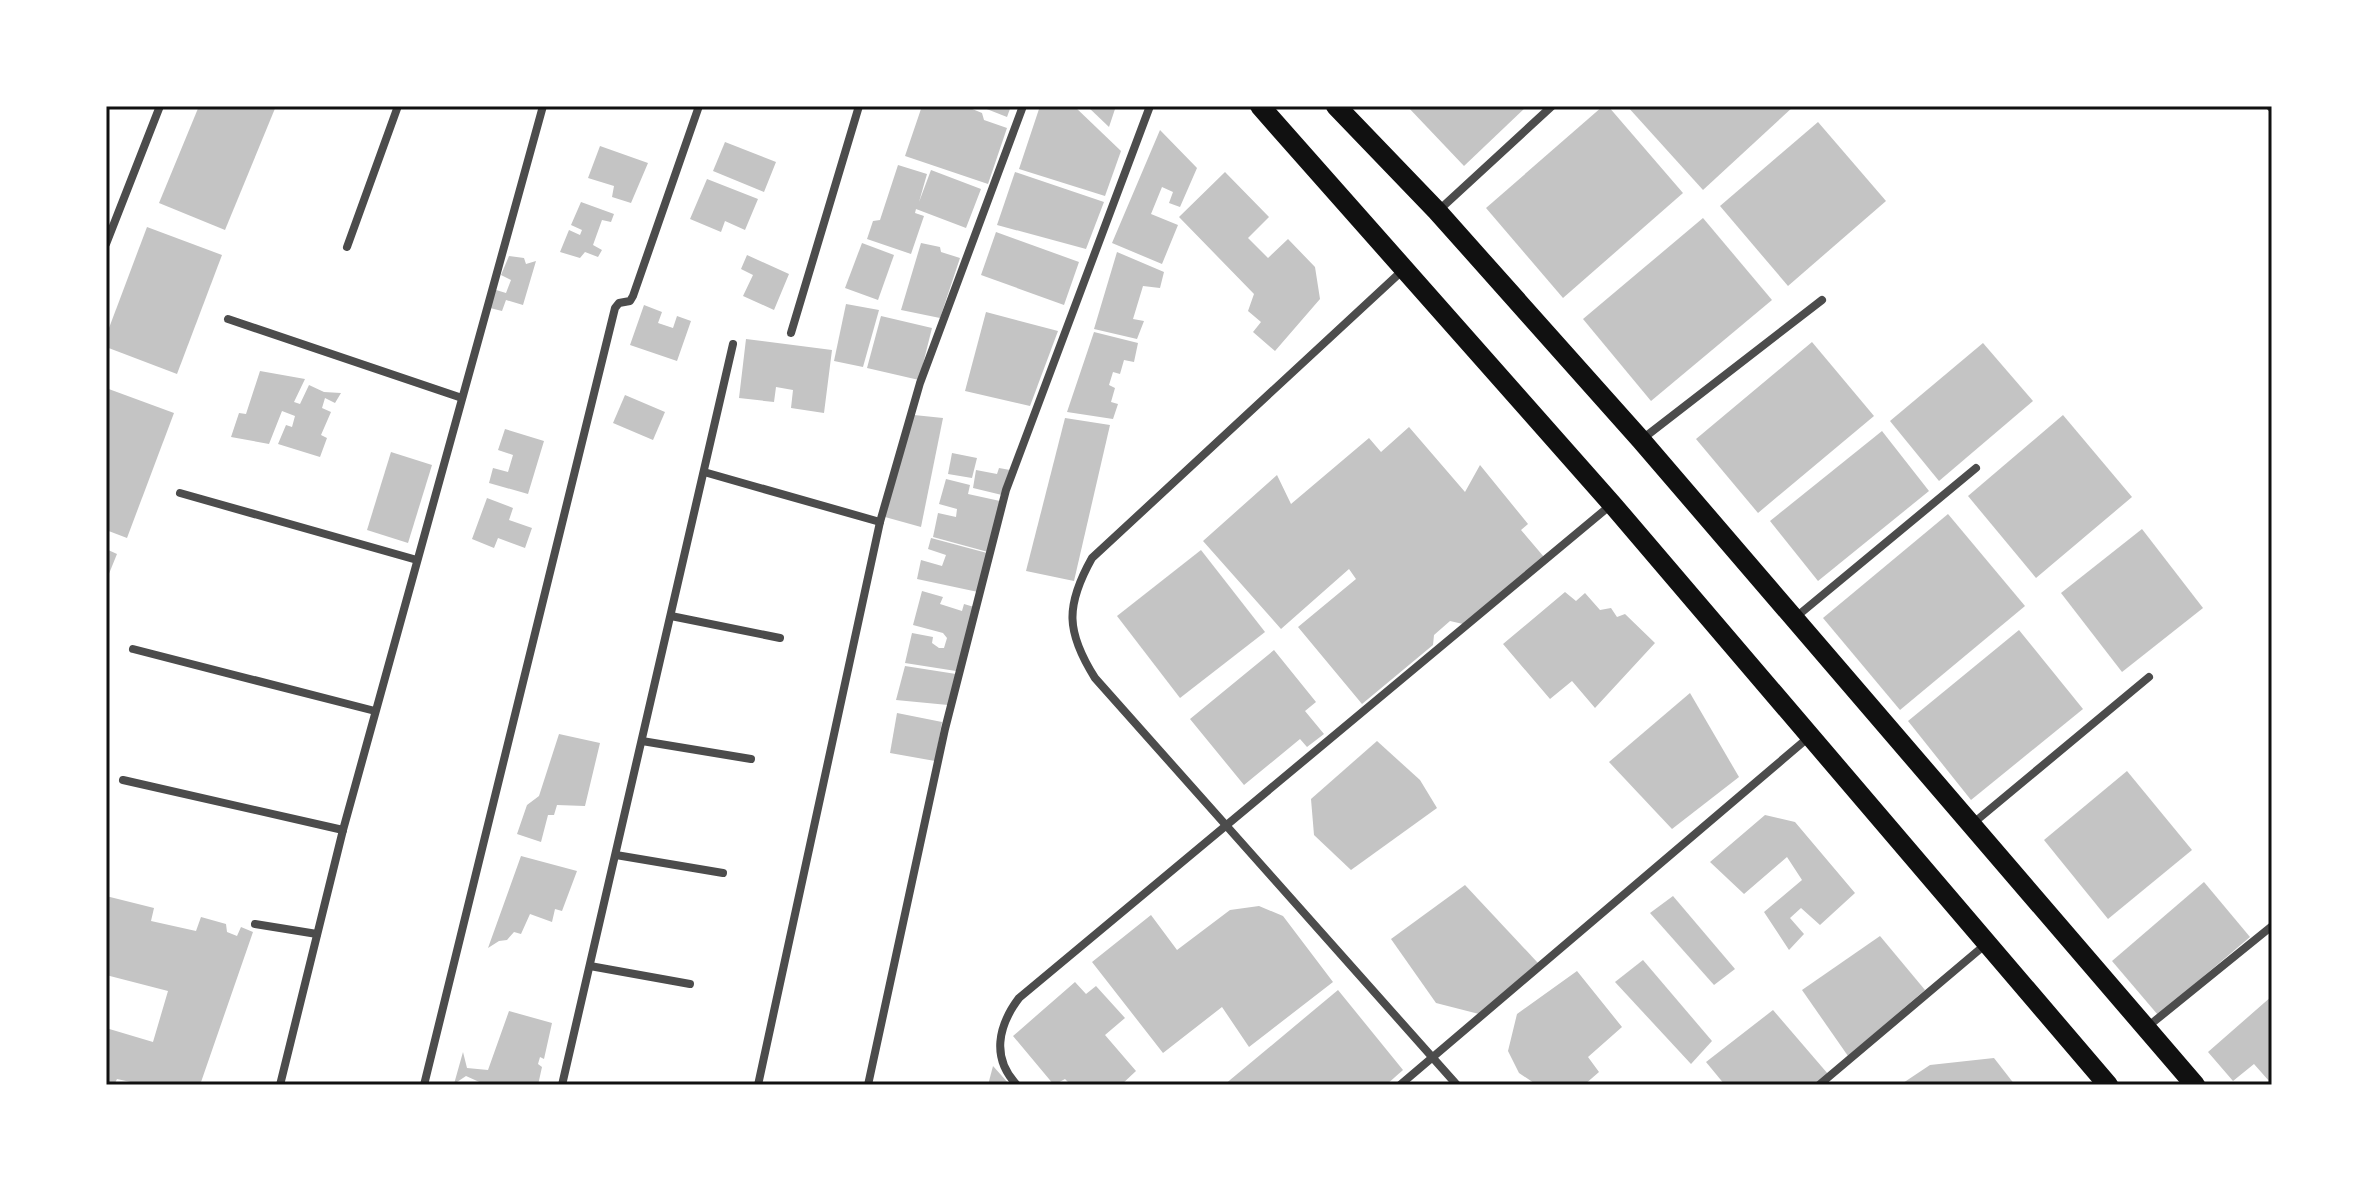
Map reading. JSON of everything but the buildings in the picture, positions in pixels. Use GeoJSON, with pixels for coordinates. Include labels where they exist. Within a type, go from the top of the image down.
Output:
{"type":"FeatureCollection","features":[{"type":"Feature","properties":{"kind":"main road"},"geometry":{"type":"LineString","coordinates":[[1260,106],[1406,267],[1612,504],[2108,1085]]}},
{"type":"Feature","properties":{"kind":"main road"},"geometry":{"type":"LineString","coordinates":[[1336,106],[1437,211],[1641,440],[1792,620],[2195,1085]]}},
{"type":"Feature","properties":{"kind":"street"},"geometry":{"type":"LineString","coordinates":[[106,244],[160,106]]}},
{"type":"Feature","properties":{"kind":"street"},"geometry":{"type":"LineString","coordinates":[[347,247],[398,106]]}},
{"type":"Feature","properties":{"kind":"street"},"geometry":{"type":"LineString","coordinates":[[280,1085],[343,830],[543,106]]}},
{"type":"Feature","properties":{"kind":"street"},"geometry":{"type":"LineString","coordinates":[[424,1085],[615,308],[619,303],[626,304],[633,296],[699,106]]}},
{"type":"Feature","properties":{"kind":"street"},"geometry":{"type":"LineString","coordinates":[[791,333],[859,106]]}},
{"type":"Feature","properties":{"kind":"street"},"geometry":{"type":"LineString","coordinates":[[758,1085],[880,522],[920,383],[1023,106]]}},
{"type":"Feature","properties":{"kind":"street"},"geometry":{"type":"LineString","coordinates":[[868,1085],[945,729],[1006,490],[1150,106]]}},
{"type":"Feature","properties":{"kind":"street"},"geometry":{"type":"LineString","coordinates":[[1437,211],[1552,106]]}},
{"type":"Feature","properties":{"kind":"street"},"geometry":{"type":"LineString","coordinates":[[1406,267],[1092,558],[1076,587],[1071,619],[1084,660],[1095,678],[1457,1085]]}},
{"type":"Feature","properties":{"kind":"street"},"geometry":{"type":"LineString","coordinates":[[1641,440],[1822,300]]}},
{"type":"Feature","properties":{"kind":"street"},"geometry":{"type":"LineString","coordinates":[[228,319],[462,398]]}},
{"type":"Feature","properties":{"kind":"street"},"geometry":{"type":"LineString","coordinates":[[562,1085],[733,344]]}},
{"type":"Feature","properties":{"kind":"street"},"geometry":{"type":"LineString","coordinates":[[1792,620],[1976,468]]}},
{"type":"Feature","properties":{"kind":"street"},"geometry":{"type":"LineString","coordinates":[[704,472],[880,522]]}},
{"type":"Feature","properties":{"kind":"street"},"geometry":{"type":"LineString","coordinates":[[180,493],[417,560]]}},
{"type":"Feature","properties":{"kind":"street"},"geometry":{"type":"LineString","coordinates":[[1017,1085],[1006,1074],[1000,1054],[999,1034],[1006,1014],[1019,998],[1612,504]]}},
{"type":"Feature","properties":{"kind":"street"},"geometry":{"type":"LineString","coordinates":[[671,616],[780,638]]}},
{"type":"Feature","properties":{"kind":"street"},"geometry":{"type":"LineString","coordinates":[[133,649],[375,711]]}},
{"type":"Feature","properties":{"kind":"street"},"geometry":{"type":"LineString","coordinates":[[1970,825],[2149,677]]}},
{"type":"Feature","properties":{"kind":"street"},"geometry":{"type":"LineString","coordinates":[[1400,1085],[1810,737]]}},
{"type":"Feature","properties":{"kind":"street"},"geometry":{"type":"LineString","coordinates":[[642,741],[751,759]]}},
{"type":"Feature","properties":{"kind":"street"},"geometry":{"type":"LineString","coordinates":[[123,780],[343,830]]}},
{"type":"Feature","properties":{"kind":"street"},"geometry":{"type":"LineString","coordinates":[[616,855],[723,873]]}},
{"type":"Feature","properties":{"kind":"street"},"geometry":{"type":"LineString","coordinates":[[255,924],[317,934]]}},
{"type":"Feature","properties":{"kind":"street"},"geometry":{"type":"LineString","coordinates":[[2146,1028],[2272,926]]}},
{"type":"Feature","properties":{"kind":"street"},"geometry":{"type":"LineString","coordinates":[[1819,1085],[1986,944]]}},
{"type":"Feature","properties":{"kind":"street"},"geometry":{"type":"LineString","coordinates":[[590,966],[690,984]]}}]}
